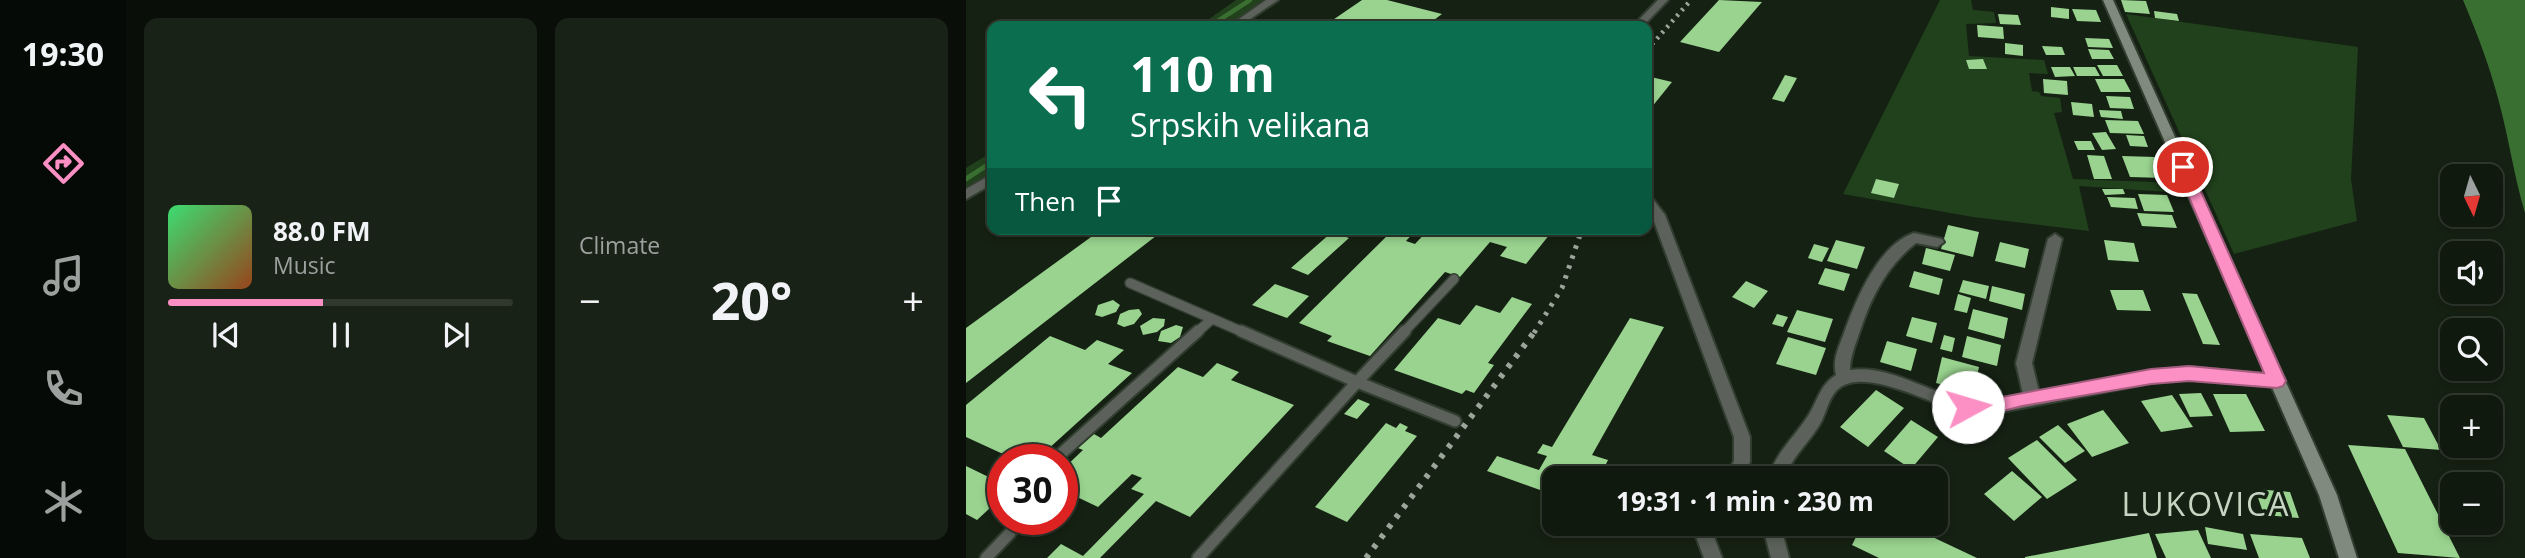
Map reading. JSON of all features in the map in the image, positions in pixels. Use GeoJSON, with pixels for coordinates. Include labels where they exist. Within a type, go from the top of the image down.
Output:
{"type":"FeatureCollection","features":[{"type":"Feature","properties":{"kind":"main road"},"geometry":{"type":"LineString","coordinates":[[2108,0],[2328,495],[2348,558]]}},
{"type":"Feature","properties":{"kind":"street"},"geometry":{"type":"LineString","coordinates":[[1242,21],[1273,0]]}},
{"type":"Feature","properties":{"kind":"street"},"geometry":{"type":"LineString","coordinates":[[1643,21],[1663,0]]}},
{"type":"Feature","properties":{"kind":"street"},"geometry":{"type":"LineString","coordinates":[[966,195],[987,181]]}},
{"type":"Feature","properties":{"kind":"street"},"geometry":{"type":"LineString","coordinates":[[1652,207],[1658,215],[1742,438],[1740,466]]}},
{"type":"Feature","properties":{"kind":"street"},"geometry":{"type":"LineString","coordinates":[[1846,378],[1842,372],[1842,360],[1869,286],[1903,245],[1914,239],[1937,242]]}},
{"type":"Feature","properties":{"kind":"street"},"geometry":{"type":"LineString","coordinates":[[2032,397],[2024,363],[2055,240]]}},
{"type":"Feature","properties":{"kind":"street"},"geometry":{"type":"LineString","coordinates":[[1780,466],[1784,455],[1813,423],[1831,387],[1846,378],[1870,376],[1968,407],[1991,407],[2032,397],[2189,373],[2277,381]]}},
{"type":"Feature","properties":{"kind":"street"},"geometry":{"type":"LineString","coordinates":[[1705,536],[1713,558]]}},
{"type":"Feature","properties":{"kind":"street"},"geometry":{"type":"LineString","coordinates":[[1774,536],[1780,558]]}},
{"type":"Feature","properties":{"kind":"lane"},"geometry":{"type":"LineString","coordinates":[[1198,558],[1454,279]]}},
{"type":"Feature","properties":{"kind":"lane"},"geometry":{"type":"LineString","coordinates":[[1130,283],[1357,382],[1455,421]]}},
{"type":"Feature","properties":{"kind":"lane"},"geometry":{"type":"LineString","coordinates":[[1073,444],[1212,319]]}},
{"type":"Feature","properties":{"kind":"lane"},"geometry":{"type":"LineString","coordinates":[[986,558],[1008,535]]}},
{"type":"Feature","properties":{"kind":"shaded area"},"geometry":{"type":"Polygon","coordinates":[[[1236,0],[1270,0],[1237,21],[1206,21],[1236,0]]]}},
{"type":"Feature","properties":{"kind":"shaded area"},"geometry":{"type":"Polygon","coordinates":[[[1940,0],[1971,0],[1973,10],[1994,12],[1996,23],[1966,24],[1969,56],[2044,60],[2048,74],[2029,73],[2032,91],[2039,92],[2041,96],[2060,98],[2062,112],[2054,113],[2073,179],[2179,183],[2183,193],[2079,186],[2089,231],[1973,217],[1843,194],[1940,0]]]}},
{"type":"Feature","properties":{"kind":"shaded area"},"geometry":{"type":"Polygon","coordinates":[[[2463,0],[2525,0],[2525,213],[2503,116],[2483,50],[2463,0]]]}},
{"type":"Feature","properties":{"kind":"shaded area"},"geometry":{"type":"Polygon","coordinates":[[[2126,14],[2358,47],[2351,179],[2357,221],[2234,254],[2126,14]]]}},
{"type":"Feature","properties":{"kind":"shaded area"},"geometry":{"type":"Polygon","coordinates":[[[987,155],[987,179],[966,193],[966,168],[987,155]]]}},
{"type":"Feature","properties":{"kind":"building"},"geometry":{"type":"Polygon","coordinates":[[[1362,0],[1387,0],[1442,14],[1433,21],[1331,21],[1362,0]]]}},
{"type":"Feature","properties":{"kind":"building"},"geometry":{"type":"Polygon","coordinates":[[[1719,0],[1762,2],[1719,52],[1680,42],[1719,0]]]}},
{"type":"Feature","properties":{"kind":"building"},"geometry":{"type":"Polygon","coordinates":[[[2121,0],[2146,1],[2150,14],[2125,12],[2121,0]]]}},
{"type":"Feature","properties":{"kind":"building"},"geometry":{"type":"Polygon","coordinates":[[[2051,7],[2069,9],[2069,19],[2051,17],[2051,7]]]}},
{"type":"Feature","properties":{"kind":"building"},"geometry":{"type":"Polygon","coordinates":[[[2072,9],[2096,10],[2101,22],[2077,21],[2072,9]]]}},
{"type":"Feature","properties":{"kind":"building"},"geometry":{"type":"Polygon","coordinates":[[[2154,11],[2177,14],[2179,21],[2155,18],[2154,11]]]}},
{"type":"Feature","properties":{"kind":"building"},"geometry":{"type":"Polygon","coordinates":[[[1998,14],[2018,15],[2021,25],[2000,24],[1998,14]]]}},
{"type":"Feature","properties":{"kind":"building"},"geometry":{"type":"Polygon","coordinates":[[[1977,25],[2003,27],[2004,39],[1978,37],[1977,25]]]}},
{"type":"Feature","properties":{"kind":"building"},"geometry":{"type":"Polygon","coordinates":[[[2085,38],[2109,39],[2113,48],[2088,47],[2085,38]]]}},
{"type":"Feature","properties":{"kind":"building"},"geometry":{"type":"Polygon","coordinates":[[[2005,43],[2023,45],[2023,56],[2005,54],[2005,43]]]}},
{"type":"Feature","properties":{"kind":"building"},"geometry":{"type":"Polygon","coordinates":[[[2042,46],[2062,47],[2065,55],[2046,55],[2042,46]]]}},
{"type":"Feature","properties":{"kind":"building"},"geometry":{"type":"Polygon","coordinates":[[[2088,49],[2109,50],[2114,59],[2092,59],[2088,49]]]}},
{"type":"Feature","properties":{"kind":"building"},"geometry":{"type":"Polygon","coordinates":[[[1983,59],[1987,69],[1969,69],[1966,60],[1983,59]]]}},
{"type":"Feature","properties":{"kind":"building"},"geometry":{"type":"Polygon","coordinates":[[[2097,65],[2117,65],[2123,76],[2103,76],[2097,65]]]}},
{"type":"Feature","properties":{"kind":"building"},"geometry":{"type":"Polygon","coordinates":[[[2051,67],[2070,67],[2075,76],[2055,77],[2051,67]]]}},
{"type":"Feature","properties":{"kind":"building"},"geometry":{"type":"Polygon","coordinates":[[[2073,67],[2095,67],[2100,76],[2077,76],[2073,67]]]}},
{"type":"Feature","properties":{"kind":"building"},"geometry":{"type":"Polygon","coordinates":[[[1785,75],[1797,78],[1784,102],[1772,99],[1785,75]]]}},
{"type":"Feature","properties":{"kind":"building"},"geometry":{"type":"Polygon","coordinates":[[[1652,77],[1672,82],[1652,107],[1652,77]]]}},
{"type":"Feature","properties":{"kind":"building"},"geometry":{"type":"Polygon","coordinates":[[[2043,79],[2067,81],[2068,95],[2044,93],[2043,79]]]}},
{"type":"Feature","properties":{"kind":"building"},"geometry":{"type":"Polygon","coordinates":[[[2095,79],[2124,79],[2131,92],[2101,92],[2095,79]]]}},
{"type":"Feature","properties":{"kind":"building"},"geometry":{"type":"Polygon","coordinates":[[[2106,96],[2130,97],[2134,109],[2110,108],[2106,96]]]}},
{"type":"Feature","properties":{"kind":"building"},"geometry":{"type":"Polygon","coordinates":[[[2071,102],[2092,104],[2094,117],[2073,115],[2071,102]]]}},
{"type":"Feature","properties":{"kind":"building"},"geometry":{"type":"Polygon","coordinates":[[[2099,110],[2121,111],[2123,119],[2101,117],[2099,110]]]}},
{"type":"Feature","properties":{"kind":"building"},"geometry":{"type":"Polygon","coordinates":[[[2105,120],[2138,121],[2144,134],[2110,133],[2105,120]]]}},
{"type":"Feature","properties":{"kind":"building"},"geometry":{"type":"Polygon","coordinates":[[[2106,132],[2116,149],[2102,150],[2092,133],[2106,132]]]}},
{"type":"Feature","properties":{"kind":"building"},"geometry":{"type":"Polygon","coordinates":[[[2126,135],[2144,136],[2148,147],[2130,146],[2126,135]]]}},
{"type":"Feature","properties":{"kind":"building"},"geometry":{"type":"Polygon","coordinates":[[[2074,141],[2091,141],[2095,150],[2078,150],[2074,141]]]}},
{"type":"Feature","properties":{"kind":"building"},"geometry":{"type":"Polygon","coordinates":[[[2087,155],[2104,156],[2112,179],[2094,179],[2087,155]]]}},
{"type":"Feature","properties":{"kind":"building"},"geometry":{"type":"Polygon","coordinates":[[[2122,156],[2155,157],[2164,178],[2130,177],[2122,156]]]}},
{"type":"Feature","properties":{"kind":"building"},"geometry":{"type":"Polygon","coordinates":[[[1876,179],[1899,184],[1894,198],[1871,193],[1876,179]]]}},
{"type":"Feature","properties":{"kind":"building"},"geometry":{"type":"Polygon","coordinates":[[[2102,189],[2123,189],[2125,194],[2105,195],[2102,189]]]}},
{"type":"Feature","properties":{"kind":"building"},"geometry":{"type":"Polygon","coordinates":[[[2138,194],[2167,195],[2174,212],[2144,211],[2138,194]]]}},
{"type":"Feature","properties":{"kind":"building"},"geometry":{"type":"Polygon","coordinates":[[[2107,197],[2135,198],[2138,209],[2111,207],[2107,197]]]}},
{"type":"Feature","properties":{"kind":"building"},"geometry":{"type":"Polygon","coordinates":[[[2137,213],[2172,215],[2177,228],[2142,226],[2137,213]]]}},
{"type":"Feature","properties":{"kind":"building"},"geometry":{"type":"Polygon","coordinates":[[[1948,225],[1979,232],[1973,257],[1941,249],[1948,225]]]}},
{"type":"Feature","properties":{"kind":"building"},"geometry":{"type":"Polygon","coordinates":[[[1094,235],[1157,235],[966,383],[966,328],[1094,235]]]}},
{"type":"Feature","properties":{"kind":"building"},"geometry":{"type":"Polygon","coordinates":[[[1329,235],[1349,238],[1308,275],[1291,268],[1329,235]]]}},
{"type":"Feature","properties":{"kind":"building"},"geometry":{"type":"Polygon","coordinates":[[[1388,235],[1412,235],[1406,241],[1415,244],[1423,235],[1549,235],[1526,264],[1500,256],[1507,247],[1490,242],[1460,277],[1445,272],[1370,356],[1327,341],[1332,336],[1299,323],[1388,235]]]}},
{"type":"Feature","properties":{"kind":"building"},"geometry":{"type":"Polygon","coordinates":[[[1836,240],[1865,247],[1857,269],[1827,261],[1836,240]]]}},
{"type":"Feature","properties":{"kind":"building"},"geometry":{"type":"Polygon","coordinates":[[[2104,240],[2134,243],[2139,262],[2108,260],[2104,240]]]}},
{"type":"Feature","properties":{"kind":"building"},"geometry":{"type":"Polygon","coordinates":[[[2000,242],[2029,249],[2025,268],[1995,261],[2000,242]]]}},
{"type":"Feature","properties":{"kind":"building"},"geometry":{"type":"Polygon","coordinates":[[[1814,244],[1829,248],[1822,262],[1808,258],[1814,244]]]}},
{"type":"Feature","properties":{"kind":"building"},"geometry":{"type":"Polygon","coordinates":[[[1926,248],[1955,255],[1950,271],[1922,264],[1926,248]]]}},
{"type":"Feature","properties":{"kind":"building"},"geometry":{"type":"Polygon","coordinates":[[[1825,268],[1850,274],[1844,291],[1818,284],[1825,268]]]}},
{"type":"Feature","properties":{"kind":"building"},"geometry":{"type":"Polygon","coordinates":[[[1914,271],[1943,279],[1939,295],[1909,287],[1914,271]]]}},
{"type":"Feature","properties":{"kind":"building"},"geometry":{"type":"Polygon","coordinates":[[[1963,280],[1989,286],[1986,299],[1959,292],[1963,280]]]}},
{"type":"Feature","properties":{"kind":"building"},"geometry":{"type":"Polygon","coordinates":[[[1746,281],[1768,291],[1754,308],[1732,297],[1746,281]]]}},
{"type":"Feature","properties":{"kind":"building"},"geometry":{"type":"Polygon","coordinates":[[[1275,284],[1309,296],[1287,318],[1252,305],[1275,284]]]}},
{"type":"Feature","properties":{"kind":"building"},"geometry":{"type":"Polygon","coordinates":[[[1992,286],[2025,294],[2022,310],[1989,301],[1992,286]]]}},
{"type":"Feature","properties":{"kind":"building"},"geometry":{"type":"Polygon","coordinates":[[[2110,290],[2143,290],[2151,311],[2117,310],[2110,290]]]}},
{"type":"Feature","properties":{"kind":"building"},"geometry":{"type":"Polygon","coordinates":[[[2182,293],[2197,294],[2220,345],[2203,344],[2182,293]]]}},
{"type":"Feature","properties":{"kind":"building"},"geometry":{"type":"Polygon","coordinates":[[[1958,294],[1971,298],[1967,313],[1954,310],[1958,294]]]}},
{"type":"Feature","properties":{"kind":"building"},"geometry":{"type":"Polygon","coordinates":[[[1512,297],[1532,304],[1488,363],[1494,365],[1474,393],[1466,390],[1462,394],[1394,370],[1438,318],[1460,325],[1476,305],[1500,313],[1512,297]]]}},
{"type":"Feature","properties":{"kind":"building"},"geometry":{"type":"Polygon","coordinates":[[[1113,300],[1120,305],[1116,312],[1102,317],[1095,315],[1098,305],[1113,300]]]}},
{"type":"Feature","properties":{"kind":"building"},"geometry":{"type":"Polygon","coordinates":[[[1139,309],[1142,314],[1134,324],[1124,327],[1117,324],[1120,314],[1139,309]]]}},
{"type":"Feature","properties":{"kind":"building"},"geometry":{"type":"Polygon","coordinates":[[[1973,309],[2008,318],[2004,339],[1968,329],[1973,309]]]}},
{"type":"Feature","properties":{"kind":"building"},"geometry":{"type":"Polygon","coordinates":[[[1797,310],[1833,319],[1825,342],[1787,332],[1797,310]]]}},
{"type":"Feature","properties":{"kind":"building"},"geometry":{"type":"Polygon","coordinates":[[[1777,314],[1788,317],[1783,327],[1772,324],[1777,314]]]}},
{"type":"Feature","properties":{"kind":"building"},"geometry":{"type":"Polygon","coordinates":[[[1912,317],[1937,323],[1932,343],[1906,336],[1912,317]]]}},
{"type":"Feature","properties":{"kind":"building"},"geometry":{"type":"Polygon","coordinates":[[[1153,318],[1165,319],[1164,326],[1157,332],[1143,335],[1140,326],[1153,318]]]}},
{"type":"Feature","properties":{"kind":"building"},"geometry":{"type":"Polygon","coordinates":[[[1630,318],[1664,327],[1592,455],[1608,460],[1605,466],[1542,466],[1542,491],[1487,471],[1497,456],[1539,470],[1547,456],[1537,453],[1543,444],[1552,447],[1630,318]]]}},
{"type":"Feature","properties":{"kind":"building"},"geometry":{"type":"Polygon","coordinates":[[[1176,325],[1183,327],[1180,337],[1171,343],[1158,341],[1161,331],[1176,325]]]}},
{"type":"Feature","properties":{"kind":"building"},"geometry":{"type":"Polygon","coordinates":[[[1944,335],[1955,338],[1952,352],[1940,349],[1944,335]]]}},
{"type":"Feature","properties":{"kind":"building"},"geometry":{"type":"Polygon","coordinates":[[[1050,336],[1085,350],[1097,340],[1124,350],[1108,364],[1132,373],[1054,444],[987,444],[987,447],[966,437],[966,405],[1050,336]]]}},
{"type":"Feature","properties":{"kind":"building"},"geometry":{"type":"Polygon","coordinates":[[[1967,336],[2001,345],[1997,366],[1962,357],[1967,336]]]}},
{"type":"Feature","properties":{"kind":"building"},"geometry":{"type":"Polygon","coordinates":[[[1788,337],[1826,348],[1816,375],[1776,364],[1788,337]]]}},
{"type":"Feature","properties":{"kind":"building"},"geometry":{"type":"Polygon","coordinates":[[[1887,341],[1917,349],[1911,371],[1880,362],[1887,341]]]}},
{"type":"Feature","properties":{"kind":"building"},"geometry":{"type":"Polygon","coordinates":[[[1942,357],[1979,367],[1973,393],[1936,383],[1942,357]]]}},
{"type":"Feature","properties":{"kind":"building"},"geometry":{"type":"Polygon","coordinates":[[[1217,363],[1239,372],[1231,380],[1294,405],[1190,517],[1156,501],[1100,558],[1047,558],[1061,544],[1083,556],[1144,494],[1131,489],[1142,478],[1132,474],[1098,507],[1078,497],[1078,455],[1083,450],[1078,448],[1094,434],[1101,438],[1178,367],[1203,377],[1217,363]]]}},
{"type":"Feature","properties":{"kind":"building"},"geometry":{"type":"Polygon","coordinates":[[[1876,390],[1904,408],[1868,447],[1840,427],[1876,390]]]}},
{"type":"Feature","properties":{"kind":"building"},"geometry":{"type":"Polygon","coordinates":[[[2201,393],[2213,416],[2190,417],[2179,394],[2201,393]]]}},
{"type":"Feature","properties":{"kind":"building"},"geometry":{"type":"Polygon","coordinates":[[[2213,394],[2246,394],[2265,431],[2230,432],[2213,394]]]}},
{"type":"Feature","properties":{"kind":"building"},"geometry":{"type":"Polygon","coordinates":[[[2172,395],[2193,427],[2161,432],[2141,401],[2172,395]]]}},
{"type":"Feature","properties":{"kind":"building"},"geometry":{"type":"Polygon","coordinates":[[[1358,399],[1370,404],[1357,419],[1344,414],[1358,399]]]}},
{"type":"Feature","properties":{"kind":"building"},"geometry":{"type":"Polygon","coordinates":[[[2103,410],[2129,443],[2092,457],[2067,424],[2103,410]]]}},
{"type":"Feature","properties":{"kind":"building"},"geometry":{"type":"Polygon","coordinates":[[[2387,415],[2424,418],[2440,450],[2403,447],[2387,415]]]}},
{"type":"Feature","properties":{"kind":"building"},"geometry":{"type":"Polygon","coordinates":[[[1911,420],[1938,437],[1914,466],[1906,466],[1884,451],[1911,420]]]}},
{"type":"Feature","properties":{"kind":"building"},"geometry":{"type":"Polygon","coordinates":[[[1386,423],[1396,428],[1400,423],[1408,427],[1405,431],[1417,436],[1347,522],[1315,507],[1386,423]]]}},
{"type":"Feature","properties":{"kind":"building"},"geometry":{"type":"Polygon","coordinates":[[[2058,425],[2085,451],[2065,463],[2039,437],[2058,425]]]}},
{"type":"Feature","properties":{"kind":"building"},"geometry":{"type":"Polygon","coordinates":[[[2037,440],[2077,480],[2047,499],[2008,458],[2037,440]]]}},
{"type":"Feature","properties":{"kind":"building"},"geometry":{"type":"Polygon","coordinates":[[[2348,445],[2405,449],[2440,518],[2440,535],[2448,535],[2460,558],[2398,553],[2348,445]]]}},
{"type":"Feature","properties":{"kind":"building"},"geometry":{"type":"Polygon","coordinates":[[[966,466],[987,476],[987,511],[977,520],[966,514],[966,466]]]}},
{"type":"Feature","properties":{"kind":"building"},"geometry":{"type":"Polygon","coordinates":[[[2012,471],[2042,497],[2014,521],[1984,494],[2012,471]]]}},
{"type":"Feature","properties":{"kind":"building"},"geometry":{"type":"Polygon","coordinates":[[[2255,489],[2290,492],[2299,518],[2264,515],[2255,489]]]}},
{"type":"Feature","properties":{"kind":"building"},"geometry":{"type":"Polygon","coordinates":[[[2205,527],[2243,534],[2247,550],[2208,544],[2205,527]]]}},
{"type":"Feature","properties":{"kind":"building"},"geometry":{"type":"Polygon","coordinates":[[[2198,530],[2211,558],[2166,558],[2155,534],[2198,530]]]}},
{"type":"Feature","properties":{"kind":"building"},"geometry":{"type":"Polygon","coordinates":[[[2149,533],[2157,558],[2025,558],[2025,557],[2149,533]]]}},
{"type":"Feature","properties":{"kind":"building"},"geometry":{"type":"Polygon","coordinates":[[[2250,534],[2302,538],[2310,558],[2259,558],[2250,534]]]}},
{"type":"Feature","properties":{"kind":"building"},"geometry":{"type":"Polygon","coordinates":[[[1856,536],[1930,536],[1977,558],[1879,558],[1852,545],[1856,536]]]}},
{"type":"Feature","properties":{"kind":"waterway"},"geometry":{"type":"LineString","coordinates":[[1218,21],[1250,0]]}},
{"type":"Feature","properties":{"kind":"waterway"},"geometry":{"type":"LineString","coordinates":[[966,179],[987,165]]}},
{"type":"Feature","properties":{"kind":"railway"},"geometry":{"type":"LineString","coordinates":[[1652,44],[1691,0]]}},
{"type":"Feature","properties":{"kind":"railway"},"geometry":{"type":"LineString","coordinates":[[1534,333],[1562,288],[1580,235]]}},
{"type":"Feature","properties":{"kind":"railway"},"geometry":{"type":"LineString","coordinates":[[1366,558],[1535,331]]}},
{"type":"Feature","properties":{"kind":"district","name":"LUKOVICA"},"geometry":{"type":"Point","coordinates":[2206,505]}},
{"type":"Feature","properties":{"kind":"route"},"geometry":{"type":"LineString","coordinates":[[1968,407],[1991,407],[2022,399],[2189,373],[2277,381],[2183,167]]}}]}
